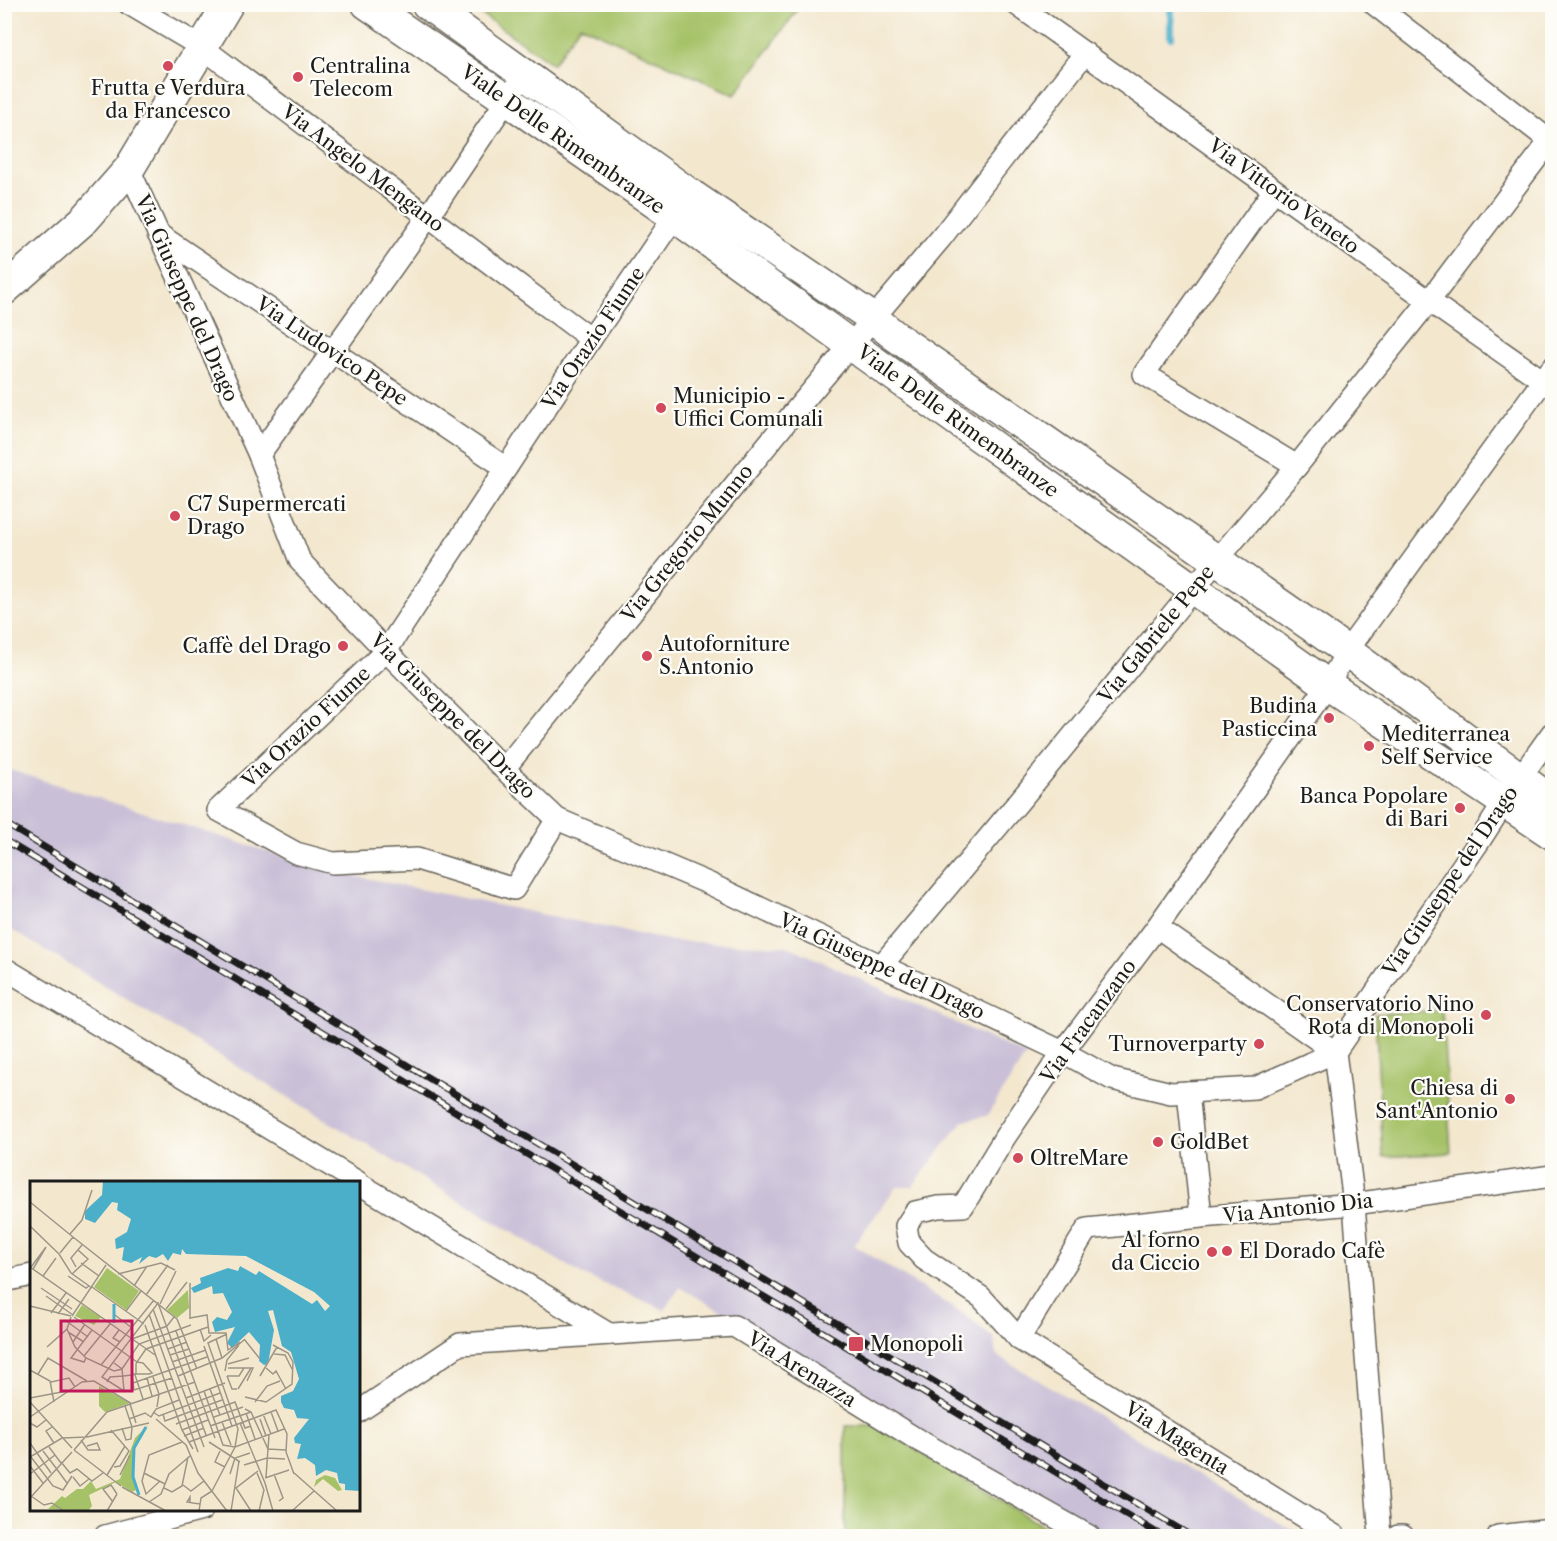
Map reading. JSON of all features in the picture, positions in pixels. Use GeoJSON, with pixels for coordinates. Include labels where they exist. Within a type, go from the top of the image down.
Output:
{"type":"FeatureCollection","features":[{"type":"Feature","properties":{"kind":"street","name":"Via Angelo Mengano"},"geometry":{"type":"LineString","coordinates":[[129,4],[203,48],[591,339]]}},
{"type":"Feature","properties":{"kind":"street"},"geometry":{"type":"LineString","coordinates":[[4,290],[85,219],[129,169],[228,4]]}},
{"type":"Feature","properties":{"kind":"street","name":"Viale Delle Rimembranze"},"geometry":{"type":"LineString","coordinates":[[367,4],[507,100],[874,319],[905,343],[1347,651],[1512,790],[1552,834]]}},
{"type":"Feature","properties":{"kind":"street","name":"Viale Delle Rimembranze"},"geometry":{"type":"LineString","coordinates":[[427,4],[524,74],[852,345],[1328,685],[1512,790],[1552,801]]}},
{"type":"Feature","properties":{"kind":"street","name":"Via Vittorio Veneto"},"geometry":{"type":"LineString","coordinates":[[1016,4],[1429,301],[1549,378]]}},
{"type":"Feature","properties":{"kind":"street"},"geometry":{"type":"LineString","coordinates":[[1374,4],[1551,140]]}},
{"type":"Feature","properties":{"kind":"street","name":"Via Gregorio Munno"},"geometry":{"type":"LineString","coordinates":[[504,769],[790,417],[941,238],[1085,53]]}},
{"type":"Feature","properties":{"kind":"street"},"geometry":{"type":"LineString","coordinates":[[259,455],[429,217],[524,74]]}},
{"type":"Feature","properties":{"kind":"street","name":"Via Gabriele Pepe"},"geometry":{"type":"LineString","coordinates":[[881,966],[1297,466],[1429,301],[1551,140]]}},
{"type":"Feature","properties":{"kind":"street","name":"Via Giuseppe del Drago"},"geometry":{"type":"LineString","coordinates":[[129,169],[259,455],[300,561],[386,651],[557,819],[710,885],[1064,1052],[1112,1079],[1171,1093],[1255,1088],[1335,1052],[1552,733]]}},
{"type":"Feature","properties":{"kind":"street"},"geometry":{"type":"LineString","coordinates":[[1275,190],[1144,374],[1297,466]]}},
{"type":"Feature","properties":{"kind":"street","name":"Via Orazio Fiume"},"geometry":{"type":"LineString","coordinates":[[557,819],[514,889],[417,859],[333,863],[296,853],[218,810],[386,651],[591,339],[682,206]]}},
{"type":"Feature","properties":{"kind":"street","name":"Via Ludovico Pepe"},"geometry":{"type":"LineString","coordinates":[[158,234],[506,468]]}},
{"type":"Feature","properties":{"kind":"street","name":"Via Fracanzano"},"geometry":{"type":"LineString","coordinates":[[1018,1339],[981,1297],[924,1259],[909,1244],[906,1226],[915,1212],[938,1207],[963,1206],[1005,1137],[1328,685],[1347,651],[1549,378]]}},
{"type":"Feature","properties":{"kind":"street"},"geometry":{"type":"LineString","coordinates":[[1157,927],[1335,1052],[1354,1204],[1380,1536]]}},
{"type":"Feature","properties":{"kind":"street"},"geometry":{"type":"LineString","coordinates":[[4,968],[355,1181]]}},
{"type":"Feature","properties":{"kind":"street"},"geometry":{"type":"LineString","coordinates":[[1188,1092],[1201,1217]]}},
{"type":"Feature","properties":{"kind":"street","name":"Via Antonio Dia"},"geometry":{"type":"LineString","coordinates":[[1018,1339],[1087,1229],[1354,1204],[1552,1176]]}},
{"type":"Feature","properties":{"kind":"street"},"geometry":{"type":"LineString","coordinates":[[360,1184],[609,1334]]}},
{"type":"Feature","properties":{"kind":"street"},"geometry":{"type":"LineString","coordinates":[[4,1281],[30,1275]]}},
{"type":"Feature","properties":{"kind":"street","name":"Via Arenazza"},"geometry":{"type":"LineString","coordinates":[[360,1411],[460,1344],[734,1326],[918,1440],[1089,1536]]}},
{"type":"Feature","properties":{"kind":"street","name":"Via Magenta"},"geometry":{"type":"LineString","coordinates":[[1018,1339],[1335,1536]]}},
{"type":"Feature","properties":{"kind":"street"},"geometry":{"type":"LineString","coordinates":[[105,1536],[198,1511]]}},
{"type":"Feature","properties":{"kind":"street"},"geometry":{"type":"LineString","coordinates":[[159,1536],[200,1511]]}},
{"type":"Feature","properties":{"kind":"street"},"geometry":{"type":"LineString","coordinates":[[1498,1536],[1552,1530]]}},
{"type":"Feature","properties":{"kind":"street"},"geometry":{"type":"LineString","coordinates":[[1398,1536],[1403,1536]]}},
{"type":"Feature","properties":{"kind":"shaded area"},"geometry":{"type":"Polygon","coordinates":[[[4,768],[326,870],[673,941],[788,946],[1026,1055],[987,1116],[963,1121],[912,1187],[896,1187],[854,1245],[963,1314],[994,1338],[996,1355],[1302,1536],[1099,1536],[680,1287],[665,1310],[581,1274],[5,926],[4,768]]]}},
{"type":"Feature","properties":{"kind":"green space"},"geometry":{"type":"Polygon","coordinates":[[[468,5],[801,5],[735,95],[580,25],[553,64],[468,5]]]}},
{"type":"Feature","properties":{"kind":"green space"},"geometry":{"type":"Polygon","coordinates":[[[1442,1010],[1451,1153],[1383,1157],[1375,1014],[1442,1010]]]}},
{"type":"Feature","properties":{"kind":"green space"},"geometry":{"type":"Polygon","coordinates":[[[845,1426],[877,1426],[1059,1536],[845,1536],[845,1426]]]}},
{"type":"Feature","properties":{"kind":"waterway"},"geometry":{"type":"LineString","coordinates":[[1171,4],[1171,37]]}},
{"type":"Feature","properties":{"kind":"railway"},"geometry":{"type":"LineString","coordinates":[[4,823],[1191,1536]]}},
{"type":"Feature","properties":{"kind":"railway"},"geometry":{"type":"LineString","coordinates":[[4,840],[1162,1536]]}},
{"type":"Feature","properties":{"kind":"place","name":"Frutta e Verdura da Francesco"},"geometry":{"type":"Point","coordinates":[168,66]}},
{"type":"Feature","properties":{"kind":"place","name":"Centralina Telecom"},"geometry":{"type":"Point","coordinates":[298,77]}},
{"type":"Feature","properties":{"kind":"place","name":"Municipio - Uffici Comunali"},"geometry":{"type":"Point","coordinates":[661,408]}},
{"type":"Feature","properties":{"kind":"place","name":"C7 Supermercati Drago"},"geometry":{"type":"Point","coordinates":[175,516]}},
{"type":"Feature","properties":{"kind":"place","name":"Caffè del Drago"},"geometry":{"type":"Point","coordinates":[343,646]}},
{"type":"Feature","properties":{"kind":"place","name":"Autoforniture S.Antonio"},"geometry":{"type":"Point","coordinates":[647,656]}},
{"type":"Feature","properties":{"kind":"place","name":"Budina Pasticcina"},"geometry":{"type":"Point","coordinates":[1329,718]}},
{"type":"Feature","properties":{"kind":"place","name":"Mediterranea Self Service"},"geometry":{"type":"Point","coordinates":[1369,746]}},
{"type":"Feature","properties":{"kind":"place","name":"Banca Popolare di Bari"},"geometry":{"type":"Point","coordinates":[1460,808]}},
{"type":"Feature","properties":{"kind":"place","name":"Conservatorio Nino Rota di Monopoli"},"geometry":{"type":"Point","coordinates":[1486,1015]}},
{"type":"Feature","properties":{"kind":"place","name":"Turnoverparty"},"geometry":{"type":"Point","coordinates":[1259,1044]}},
{"type":"Feature","properties":{"kind":"place","name":"Chiesa di Sant'Antonio"},"geometry":{"type":"Point","coordinates":[1510,1099]}},
{"type":"Feature","properties":{"kind":"place","name":"GoldBet"},"geometry":{"type":"Point","coordinates":[1158,1142]}},
{"type":"Feature","properties":{"kind":"place","name":"OltreMare"},"geometry":{"type":"Point","coordinates":[1018,1158]}},
{"type":"Feature","properties":{"kind":"place","name":"El Dorado Cafè"},"geometry":{"type":"Point","coordinates":[1227,1251]}},
{"type":"Feature","properties":{"kind":"place","name":"Al forno da Ciccio"},"geometry":{"type":"Point","coordinates":[1212,1252]}},
{"type":"Feature","properties":{"kind":"place","name":"Monopoli"},"geometry":{"type":"Point","coordinates":[856,1344]}}]}
